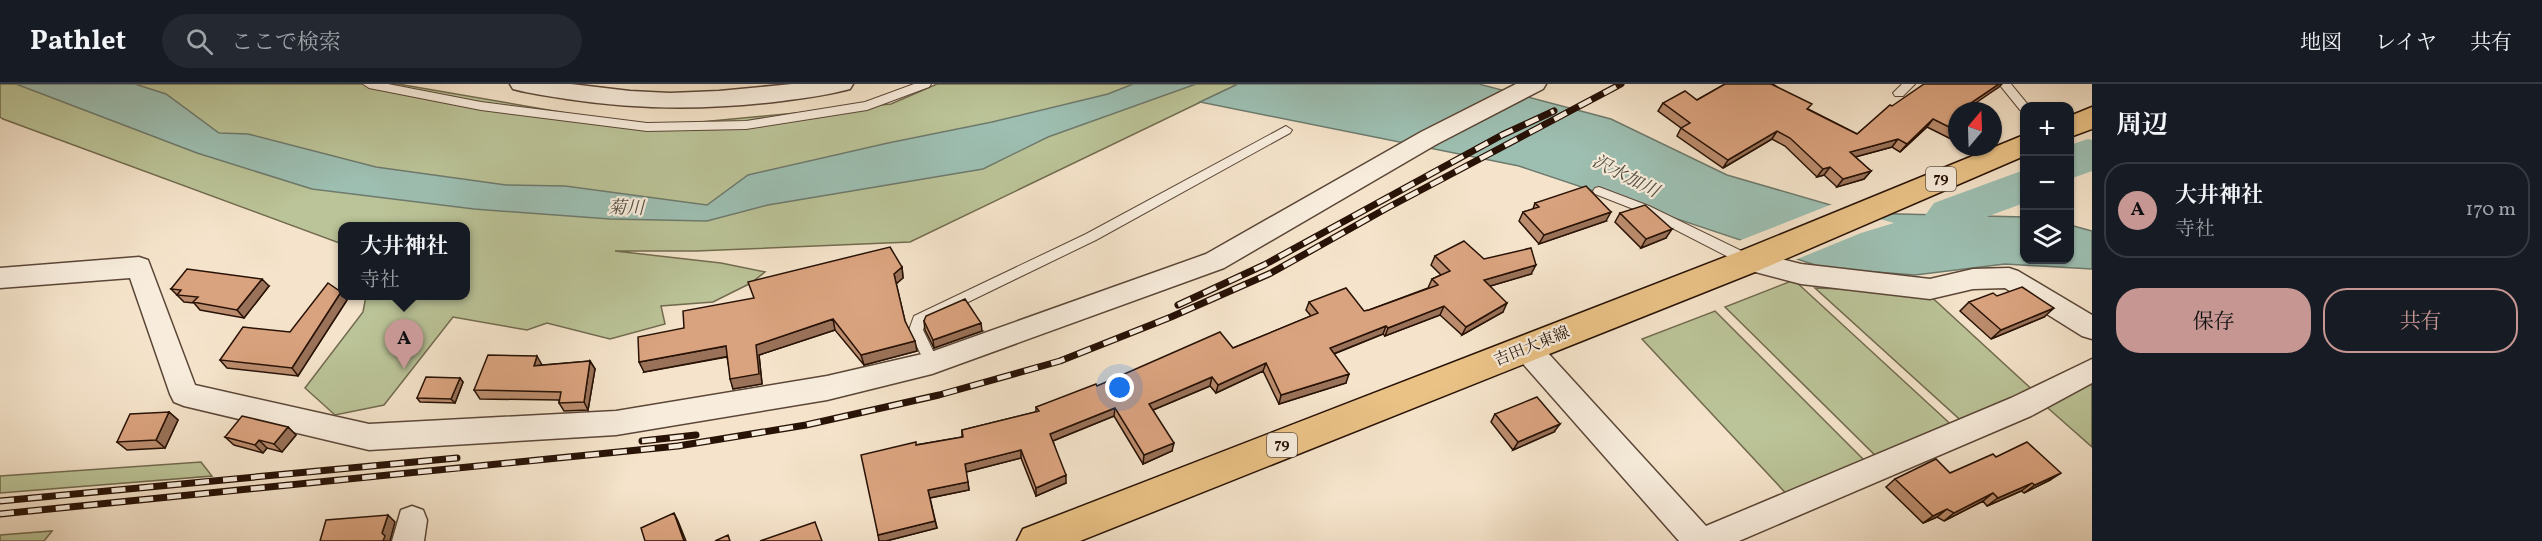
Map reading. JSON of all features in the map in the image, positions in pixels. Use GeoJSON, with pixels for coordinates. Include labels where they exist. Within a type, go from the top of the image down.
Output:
{"type":"FeatureCollection","features":[{"type":"Feature","properties":{"kind":"main road"},"geometry":{"type":"LineString","coordinates":[[2074,125],[2092,117]]}},
{"type":"Feature","properties":{"kind":"main road","name":"吉田大東線"},"geometry":{"type":"LineString","coordinates":[[1036,541],[1755,258],[2020,147]]}},
{"type":"Feature","properties":{"kind":"street"},"geometry":{"type":"LineString","coordinates":[[521,84],[644,100],[714,100],[771,95],[842,84]]}},
{"type":"Feature","properties":{"kind":"street"},"geometry":{"type":"LineString","coordinates":[[0,278],[139,267],[184,394],[369,437],[616,423],[827,388],[932,363],[1215,261],[1429,138],[1535,84]]}},
{"type":"Feature","properties":{"kind":"street"},"geometry":{"type":"LineString","coordinates":[[1755,258],[1801,274],[1930,289],[1973,279],[2009,278],[2092,328]]}},
{"type":"Feature","properties":{"kind":"street"},"geometry":{"type":"LineString","coordinates":[[1527,349],[1699,541]]}},
{"type":"Feature","properties":{"kind":"street"},"geometry":{"type":"LineString","coordinates":[[1705,541],[2021,407],[2092,369]]}},
{"type":"Feature","properties":{"kind":"lane"},"geometry":{"type":"LineString","coordinates":[[369,84],[481,106],[647,127],[746,125],[867,106],[925,84]]}},
{"type":"Feature","properties":{"kind":"lane"},"geometry":{"type":"LineString","coordinates":[[1899,93],[1909,84]]}},
{"type":"Feature","properties":{"kind":"lane"},"geometry":{"type":"LineString","coordinates":[[2005,84],[2021,102]]}},
{"type":"Feature","properties":{"kind":"lane"},"geometry":{"type":"LineString","coordinates":[[932,363],[916,330],[919,320],[1090,237],[1286,130]]}},
{"type":"Feature","properties":{"kind":"lane"},"geometry":{"type":"LineString","coordinates":[[1599,191],[1755,258]]}},
{"type":"Feature","properties":{"kind":"shaded area"},"geometry":{"type":"Polygon","coordinates":[[[0,84],[398,84],[647,127],[891,104],[937,84],[1238,84],[910,242],[696,251],[615,251],[721,263],[765,272],[751,283],[713,302],[661,306],[665,324],[610,339],[547,323],[527,330],[453,317],[384,405],[335,415],[305,388],[363,312],[365,300],[470,300],[470,222],[338,222],[338,243],[0,117],[0,84]]]}},
{"type":"Feature","properties":{"kind":"shaded area"},"geometry":{"type":"Polygon","coordinates":[[[1794,280],[1957,430],[1883,463],[1725,307],[1794,280]]]}},
{"type":"Feature","properties":{"kind":"shaded area"},"geometry":{"type":"Polygon","coordinates":[[[1815,288],[1926,292],[2036,393],[1966,425],[1815,288]]]}},
{"type":"Feature","properties":{"kind":"shaded area"},"geometry":{"type":"Polygon","coordinates":[[[1715,311],[1872,468],[1795,503],[1642,339],[1715,311]]]}},
{"type":"Feature","properties":{"kind":"shaded area"},"geometry":{"type":"Polygon","coordinates":[[[2092,374],[2092,447],[2041,402],[2092,374]]]}},
{"type":"Feature","properties":{"kind":"shaded area"},"geometry":{"type":"Polygon","coordinates":[[[201,462],[212,476],[0,493],[0,476],[201,462]]]}},
{"type":"Feature","properties":{"kind":"shaded area"},"geometry":{"type":"Polygon","coordinates":[[[52,531],[44,541],[0,541],[0,535],[52,531]]]}},
{"type":"Feature","properties":{"kind":"water","name":"菊川"},"geometry":{"type":"Polygon","coordinates":[[[16,84],[135,84],[166,94],[219,133],[248,134],[376,167],[506,185],[565,186],[707,205],[748,175],[992,122],[1108,94],[1133,84],[1196,84],[1048,137],[983,169],[768,205],[707,221],[610,219],[474,209],[312,189],[197,153],[16,84]]]}},
{"type":"Feature","properties":{"kind":"water","name":"沢水加川"},"geometry":{"type":"Polygon","coordinates":[[[1238,84],[1479,84],[1611,119],[1727,175],[1858,213],[2020,217],[2020,264],[2074,264],[2074,226],[2092,231],[2092,269],[2005,264],[1915,275],[1824,268],[1519,166],[1200,102],[1238,84]]]}},
{"type":"Feature","properties":{"kind":"pier"},"geometry":{"type":"Polygon","coordinates":[[[1835,203],[1855,209],[1858,213],[1894,223],[1861,233],[1795,260],[1796,262],[1736,242],[1835,203]]]}},
{"type":"Feature","properties":{"kind":"building"},"geometry":{"type":"Polygon","coordinates":[[[1725,84],[1771,84],[1812,104],[1807,109],[1857,134],[1890,105],[1892,106],[1924,84],[1999,84],[1972,102],[1948,102],[1948,126],[1933,119],[1907,144],[1898,139],[1850,152],[1871,171],[1843,179],[1830,167],[1823,169],[1790,138],[1777,131],[1728,160],[1681,128],[1690,123],[1663,103],[1685,91],[1697,100],[1725,84]]]}},
{"type":"Feature","properties":{"kind":"building"},"geometry":{"type":"Polygon","coordinates":[[[1586,186],[1611,212],[1544,235],[1523,212],[1539,207],[1535,203],[1586,186]]]}},
{"type":"Feature","properties":{"kind":"building"},"geometry":{"type":"Polygon","coordinates":[[[1645,205],[1672,229],[1646,239],[1620,213],[1645,205]]]}},
{"type":"Feature","properties":{"kind":"building"},"geometry":{"type":"Polygon","coordinates":[[[1464,241],[1484,259],[1531,248],[1536,265],[1484,280],[1507,303],[1466,327],[1444,306],[1388,328],[1386,326],[1330,348],[1349,374],[1281,395],[1266,363],[1218,385],[1212,377],[1149,404],[1174,443],[1144,455],[1115,408],[1050,434],[1066,475],[1036,488],[1021,450],[965,464],[968,482],[928,490],[935,521],[878,535],[861,455],[916,442],[916,445],[963,437],[962,430],[1039,411],[1036,407],[1096,384],[1097,386],[1220,332],[1233,348],[1318,313],[1309,302],[1346,288],[1364,311],[1369,310],[1438,285],[1432,279],[1450,271],[1435,256],[1464,241]]]}},
{"type":"Feature","properties":{"kind":"building"},"geometry":{"type":"Polygon","coordinates":[[[890,247],[902,267],[894,274],[905,321],[915,341],[861,355],[833,319],[756,345],[759,374],[730,379],[726,346],[639,362],[638,337],[684,328],[683,311],[754,298],[748,282],[890,247]]]}},
{"type":"Feature","properties":{"kind":"building"},"geometry":{"type":"Polygon","coordinates":[[[187,269],[262,279],[237,310],[193,302],[198,297],[177,295],[181,290],[171,289],[187,269]]]}},
{"type":"Feature","properties":{"kind":"building"},"geometry":{"type":"Polygon","coordinates":[[[328,283],[338,290],[338,297],[292,368],[220,360],[243,327],[290,332],[328,283]]]}},
{"type":"Feature","properties":{"kind":"building"},"geometry":{"type":"Polygon","coordinates":[[[2022,287],[2054,308],[2001,330],[1969,302],[1993,293],[1997,296],[2022,287]]]}},
{"type":"Feature","properties":{"kind":"building"},"geometry":{"type":"Polygon","coordinates":[[[965,299],[981,323],[933,340],[924,321],[926,316],[965,299]]]}},
{"type":"Feature","properties":{"kind":"building"},"geometry":{"type":"Polygon","coordinates":[[[488,355],[537,356],[534,366],[590,361],[584,402],[559,403],[561,392],[474,390],[488,355]]]}},
{"type":"Feature","properties":{"kind":"building"},"geometry":{"type":"Polygon","coordinates":[[[426,377],[460,378],[451,399],[417,398],[426,377]]]}},
{"type":"Feature","properties":{"kind":"building"},"geometry":{"type":"Polygon","coordinates":[[[1537,397],[1560,424],[1518,442],[1495,414],[1537,397]]]}},
{"type":"Feature","properties":{"kind":"building"},"geometry":{"type":"Polygon","coordinates":[[[169,412],[156,440],[117,442],[130,414],[169,412]]]}},
{"type":"Feature","properties":{"kind":"building"},"geometry":{"type":"Polygon","coordinates":[[[242,416],[288,427],[274,444],[259,440],[255,445],[225,437],[242,416]]]}},
{"type":"Feature","properties":{"kind":"building"},"geometry":{"type":"Polygon","coordinates":[[[2027,442],[2061,473],[1998,498],[1993,493],[1954,513],[1947,509],[1933,516],[1895,479],[1936,459],[1950,473],[1993,454],[1996,457],[2027,442]]]}},
{"type":"Feature","properties":{"kind":"building"},"geometry":{"type":"Polygon","coordinates":[[[674,513],[684,541],[645,541],[641,528],[674,513]]]}},
{"type":"Feature","properties":{"kind":"building"},"geometry":{"type":"Polygon","coordinates":[[[388,515],[382,533],[385,536],[383,541],[320,541],[326,520],[388,515]]]}},
{"type":"Feature","properties":{"kind":"building"},"geometry":{"type":"Polygon","coordinates":[[[815,522],[822,541],[760,541],[815,522]]]}},
{"type":"Feature","properties":{"kind":"building"},"geometry":{"type":"Polygon","coordinates":[[[728,535],[730,541],[715,541],[728,535]]]}},
{"type":"Feature","properties":{"kind":"waterway"},"geometry":{"type":"LineString","coordinates":[[2088,154],[2092,153]]}},
{"type":"Feature","properties":{"kind":"waterway"},"geometry":{"type":"LineString","coordinates":[[2074,162],[2088,154]]}},
{"type":"Feature","properties":{"kind":"waterway"},"geometry":{"type":"LineString","coordinates":[[1929,242],[1950,215],[2020,188]]}},
{"type":"Feature","properties":{"kind":"railway"},"geometry":{"type":"LineString","coordinates":[[0,514],[678,446],[806,425],[939,395],[1060,361],[1171,317],[1271,273],[1387,208],[1621,84]]}},
{"type":"Feature","properties":{"kind":"railway"},"geometry":{"type":"LineString","coordinates":[[1178,305],[1264,265],[1502,135],[1554,111]]}},
{"type":"Feature","properties":{"kind":"railway"},"geometry":{"type":"LineString","coordinates":[[642,441],[696,435]]}},
{"type":"Feature","properties":{"kind":"railway"},"geometry":{"type":"LineString","coordinates":[[0,501],[457,458]]}},
{"type":"Feature","properties":{"kind":"place","name":"大井神社"},"geometry":{"type":"Point","coordinates":[404,369]}}]}
